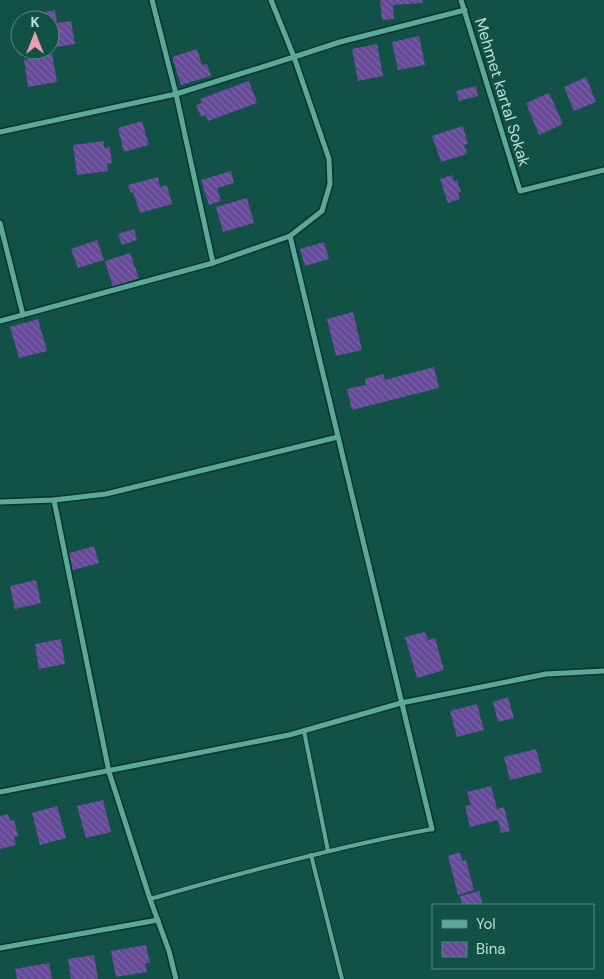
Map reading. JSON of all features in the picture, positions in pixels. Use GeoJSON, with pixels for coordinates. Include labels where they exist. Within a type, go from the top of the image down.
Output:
{"type":"FeatureCollection","features":[{"type":"Feature","properties":{"kind":"street"},"geometry":{"type":"LineString","coordinates":[[152,0],[176,94],[213,263]]}},
{"type":"Feature","properties":{"kind":"street"},"geometry":{"type":"LineString","coordinates":[[0,321],[213,263],[290,236],[322,211],[330,184],[329,159],[272,0]]}},
{"type":"Feature","properties":{"kind":"street","name":"Mehmet kartal Sokak"},"geometry":{"type":"LineString","coordinates":[[461,0],[520,191],[604,170]]}},
{"type":"Feature","properties":{"kind":"street"},"geometry":{"type":"LineString","coordinates":[[0,132],[176,94],[340,42],[465,10]]}},
{"type":"Feature","properties":{"kind":"street"},"geometry":{"type":"LineString","coordinates":[[0,223],[23,315]]}},
{"type":"Feature","properties":{"kind":"street"},"geometry":{"type":"LineString","coordinates":[[290,236],[432,829]]}},
{"type":"Feature","properties":{"kind":"street"},"geometry":{"type":"LineString","coordinates":[[0,502],[54,500],[106,494],[338,437]]}},
{"type":"Feature","properties":{"kind":"street"},"geometry":{"type":"LineString","coordinates":[[54,500],[109,772],[169,951],[176,979]]}},
{"type":"Feature","properties":{"kind":"street"},"geometry":{"type":"LineString","coordinates":[[0,792],[304,732],[401,703],[546,674],[604,671]]}},
{"type":"Feature","properties":{"kind":"street"},"geometry":{"type":"LineString","coordinates":[[0,948],[158,920]]}},
{"type":"Feature","properties":{"kind":"lane"},"geometry":{"type":"LineString","coordinates":[[304,732],[328,851]]}},
{"type":"Feature","properties":{"kind":"lane"},"geometry":{"type":"LineString","coordinates":[[150,898],[311,855],[369,841],[432,829]]}},
{"type":"Feature","properties":{"kind":"lane"},"geometry":{"type":"LineString","coordinates":[[311,855],[342,979]]}},
{"type":"Feature","properties":{"kind":"building"},"geometry":{"type":"Polygon","coordinates":[[[380,0],[422,0],[423,3],[393,5],[394,19],[382,20],[380,0]]]}},
{"type":"Feature","properties":{"kind":"building"},"geometry":{"type":"Polygon","coordinates":[[[71,21],[75,44],[60,46],[60,23],[71,21]]]}},
{"type":"Feature","properties":{"kind":"building"},"geometry":{"type":"Polygon","coordinates":[[[419,36],[425,65],[398,70],[392,42],[419,36]]]}},
{"type":"Feature","properties":{"kind":"building"},"geometry":{"type":"Polygon","coordinates":[[[377,44],[383,76],[358,81],[352,49],[377,44]]]}},
{"type":"Feature","properties":{"kind":"building"},"geometry":{"type":"Polygon","coordinates":[[[197,49],[202,65],[207,64],[211,76],[181,85],[172,57],[197,49]]]}},
{"type":"Feature","properties":{"kind":"building"},"geometry":{"type":"Polygon","coordinates":[[[24,60],[53,60],[57,82],[28,87],[24,60]]]}},
{"type":"Feature","properties":{"kind":"building"},"geometry":{"type":"Polygon","coordinates":[[[586,77],[596,102],[574,111],[564,87],[586,77]]]}},
{"type":"Feature","properties":{"kind":"building"},"geometry":{"type":"Polygon","coordinates":[[[249,81],[257,103],[208,121],[206,115],[201,117],[196,105],[202,103],[200,99],[249,81]]]}},
{"type":"Feature","properties":{"kind":"building"},"geometry":{"type":"Polygon","coordinates":[[[476,86],[478,96],[459,101],[456,91],[476,86]]]}},
{"type":"Feature","properties":{"kind":"building"},"geometry":{"type":"Polygon","coordinates":[[[549,93],[563,124],[539,135],[526,103],[549,93]]]}},
{"type":"Feature","properties":{"kind":"building"},"geometry":{"type":"Polygon","coordinates":[[[142,121],[149,145],[124,152],[118,128],[142,121]]]}},
{"type":"Feature","properties":{"kind":"building"},"geometry":{"type":"Polygon","coordinates":[[[463,126],[468,144],[464,145],[467,154],[441,162],[432,136],[463,126]]]}},
{"type":"Feature","properties":{"kind":"building"},"geometry":{"type":"Polygon","coordinates":[[[104,141],[104,148],[110,147],[112,163],[107,164],[108,171],[77,175],[73,145],[104,141]]]}},
{"type":"Feature","properties":{"kind":"building"},"geometry":{"type":"Polygon","coordinates":[[[231,171],[234,183],[217,188],[221,201],[209,205],[201,180],[231,171]]]}},
{"type":"Feature","properties":{"kind":"building"},"geometry":{"type":"Polygon","coordinates":[[[452,175],[454,181],[457,180],[461,192],[458,193],[460,199],[448,203],[440,179],[452,175]]]}},
{"type":"Feature","properties":{"kind":"building"},"geometry":{"type":"Polygon","coordinates":[[[158,177],[160,187],[167,185],[172,204],[140,213],[133,192],[131,193],[128,185],[158,177]]]}},
{"type":"Feature","properties":{"kind":"building"},"geometry":{"type":"Polygon","coordinates":[[[247,198],[254,223],[223,232],[216,207],[247,198]]]}},
{"type":"Feature","properties":{"kind":"building"},"geometry":{"type":"Polygon","coordinates":[[[134,229],[137,240],[122,245],[118,234],[134,229]]]}},
{"type":"Feature","properties":{"kind":"building"},"geometry":{"type":"Polygon","coordinates":[[[97,240],[104,260],[78,268],[71,249],[97,240]]]}},
{"type":"Feature","properties":{"kind":"building"},"geometry":{"type":"Polygon","coordinates":[[[324,242],[329,259],[305,266],[300,249],[324,242]]]}},
{"type":"Feature","properties":{"kind":"building"},"geometry":{"type":"Polygon","coordinates":[[[130,253],[139,278],[113,287],[105,261],[130,253]]]}},
{"type":"Feature","properties":{"kind":"building"},"geometry":{"type":"Polygon","coordinates":[[[353,312],[362,350],[336,356],[327,319],[353,312]]]}},
{"type":"Feature","properties":{"kind":"building"},"geometry":{"type":"Polygon","coordinates":[[[38,319],[47,351],[19,358],[10,327],[38,319]]]}},
{"type":"Feature","properties":{"kind":"building"},"geometry":{"type":"Polygon","coordinates":[[[434,367],[439,388],[352,410],[347,389],[366,385],[365,379],[383,374],[385,380],[434,367]]]}},
{"type":"Feature","properties":{"kind":"building"},"geometry":{"type":"Polygon","coordinates":[[[94,546],[99,563],[73,570],[69,553],[94,546]]]}},
{"type":"Feature","properties":{"kind":"building"},"geometry":{"type":"Polygon","coordinates":[[[36,580],[41,603],[15,609],[10,586],[36,580]]]}},
{"type":"Feature","properties":{"kind":"building"},"geometry":{"type":"Polygon","coordinates":[[[425,632],[428,640],[435,638],[444,670],[417,678],[405,637],[425,632]]]}},
{"type":"Feature","properties":{"kind":"building"},"geometry":{"type":"Polygon","coordinates":[[[61,639],[65,664],[39,669],[35,644],[61,639]]]}},
{"type":"Feature","properties":{"kind":"building"},"geometry":{"type":"Polygon","coordinates":[[[508,697],[514,718],[498,722],[493,702],[508,697]]]}},
{"type":"Feature","properties":{"kind":"building"},"geometry":{"type":"Polygon","coordinates":[[[477,704],[484,730],[457,737],[450,711],[477,704]]]}},
{"type":"Feature","properties":{"kind":"building"},"geometry":{"type":"Polygon","coordinates":[[[536,749],[542,772],[510,780],[504,757],[536,749]]]}},
{"type":"Feature","properties":{"kind":"building"},"geometry":{"type":"Polygon","coordinates":[[[491,786],[497,809],[504,807],[510,831],[501,833],[498,820],[470,827],[465,806],[471,805],[467,792],[491,786]]]}},
{"type":"Feature","properties":{"kind":"building"},"geometry":{"type":"Polygon","coordinates":[[[103,800],[111,832],[86,838],[77,806],[103,800]]]}},
{"type":"Feature","properties":{"kind":"building"},"geometry":{"type":"Polygon","coordinates":[[[57,806],[66,838],[40,845],[32,813],[57,806]]]}},
{"type":"Feature","properties":{"kind":"building"},"geometry":{"type":"Polygon","coordinates":[[[8,814],[10,821],[14,820],[18,836],[14,837],[16,845],[0,849],[0,816],[8,814]]]}},
{"type":"Feature","properties":{"kind":"building"},"geometry":{"type":"Polygon","coordinates":[[[460,852],[462,861],[466,860],[474,890],[458,895],[448,856],[460,852]]]}},
{"type":"Feature","properties":{"kind":"building"},"geometry":{"type":"Polygon","coordinates":[[[479,891],[483,904],[462,904],[460,896],[479,891]]]}},
{"type":"Feature","properties":{"kind":"building"},"geometry":{"type":"Polygon","coordinates":[[[146,945],[150,963],[145,963],[147,972],[116,977],[111,951],[146,945]]]}},
{"type":"Feature","properties":{"kind":"building"},"geometry":{"type":"Polygon","coordinates":[[[94,955],[98,979],[71,979],[68,959],[94,955]]]}},
{"type":"Feature","properties":{"kind":"building"},"geometry":{"type":"Polygon","coordinates":[[[49,963],[52,979],[17,979],[15,969],[49,963]]]}}]}
